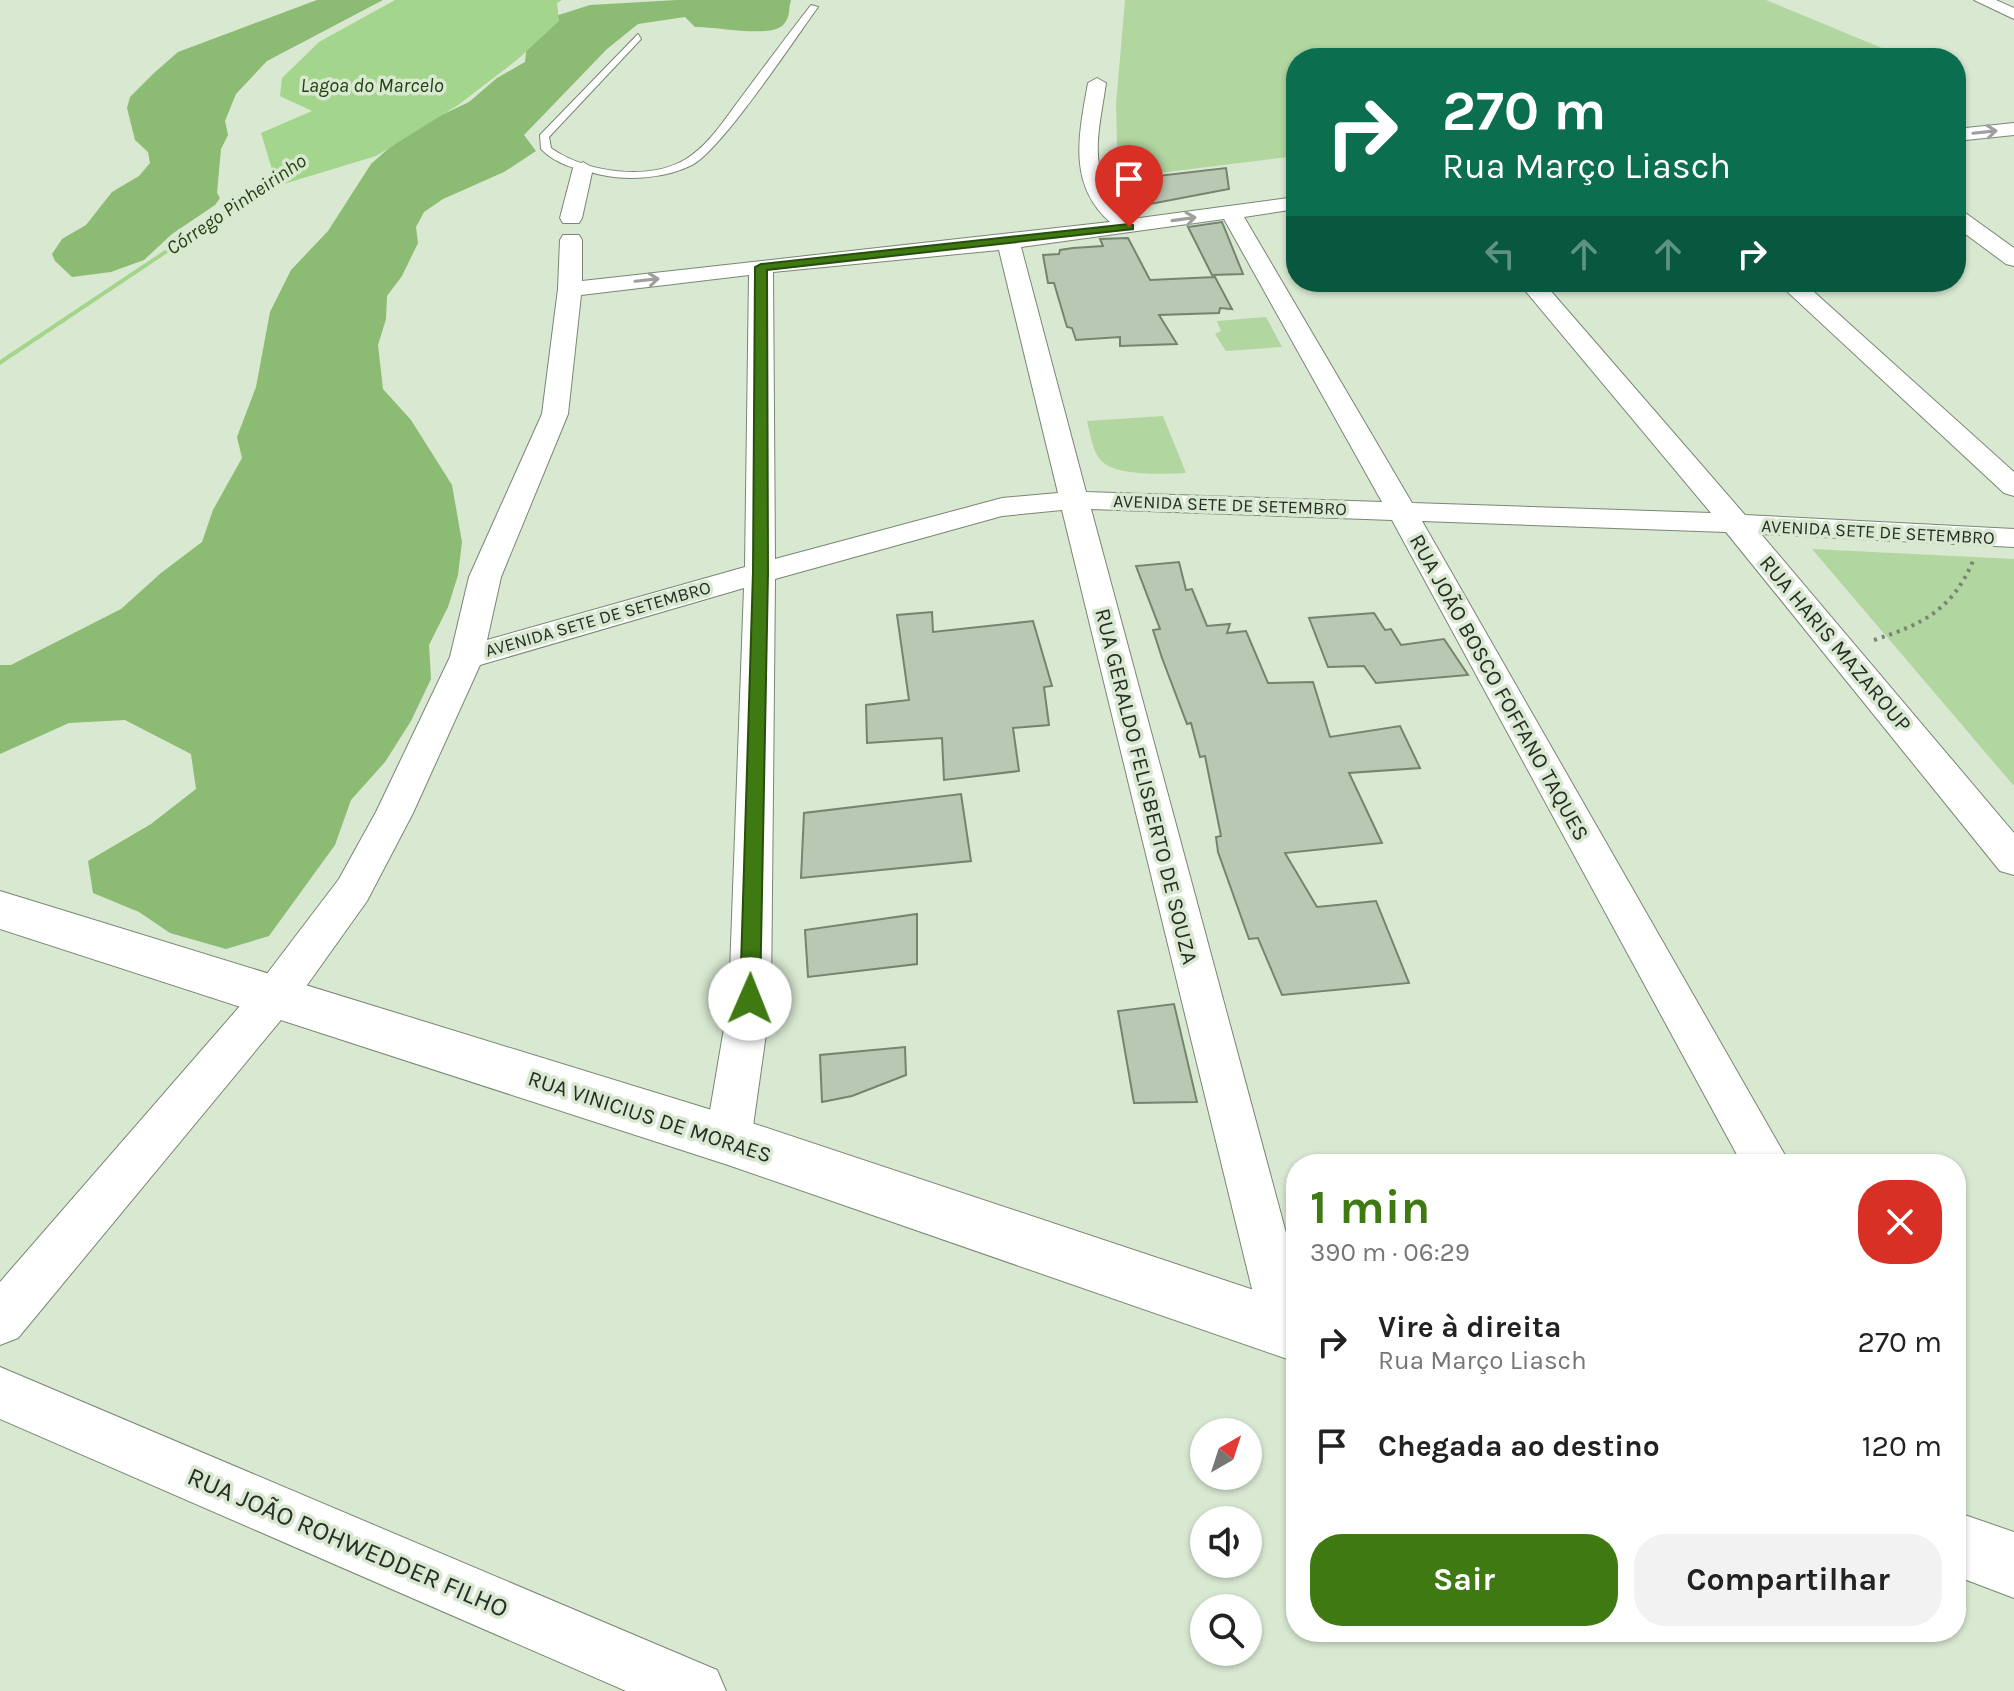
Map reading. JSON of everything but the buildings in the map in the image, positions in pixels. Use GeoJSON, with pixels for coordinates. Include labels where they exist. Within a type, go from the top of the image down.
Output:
{"type":"FeatureCollection","features":[{"type":"Feature","properties":{"kind":"street"},"geometry":{"type":"LineString","coordinates":[[1982,0],[2014,14]]}},
{"type":"Feature","properties":{"kind":"street"},"geometry":{"type":"LineString","coordinates":[[1097,83],[1090,136],[1093,181],[1101,200],[1129,227]]}},
{"type":"Feature","properties":{"kind":"street"},"geometry":{"type":"LineString","coordinates":[[1966,134],[2014,129]]}},
{"type":"Feature","properties":{"kind":"street"},"geometry":{"type":"LineString","coordinates":[[0,1320],[275,996],[353,890],[394,813],[467,657],[485,577],[555,414],[570,289],[571,229],[583,168]]}},
{"type":"Feature","properties":{"kind":"street"},"geometry":{"type":"LineString","coordinates":[[570,289],[1008,242],[1286,205]]}},
{"type":"Feature","properties":{"kind":"street","name":"RUA JOÃO BOSCO FOFFANO TAQUES"},"geometry":{"type":"LineString","coordinates":[[1231,213],[1402,511],[1761,1154]]}},
{"type":"Feature","properties":{"kind":"street"},"geometry":{"type":"LineString","coordinates":[[1966,224],[2014,259]]}},
{"type":"Feature","properties":{"kind":"street","name":"RUA GERALDO FELISBERTO DE SOUZA"},"geometry":{"type":"LineString","coordinates":[[1008,242],[1286,1308]]}},
{"type":"Feature","properties":{"kind":"street"},"geometry":{"type":"LineString","coordinates":[[728,1140],[750,999],[760,572],[761,267]]}},
{"type":"Feature","properties":{"kind":"street","name":"RUA HARIS MAZAROUP"},"geometry":{"type":"LineString","coordinates":[[1539,292],[1739,525],[2014,860]]}},
{"type":"Feature","properties":{"kind":"street"},"geometry":{"type":"LineString","coordinates":[[1800,292],[2014,487]]}},
{"type":"Feature","properties":{"kind":"street","name":"AVENIDA SETE DE SETEMBRO"},"geometry":{"type":"LineString","coordinates":[[467,657],[760,572],[1002,507],[1073,500],[2014,538]]}},
{"type":"Feature","properties":{"kind":"street","name":"RUA VINICIUS DE MORAES"},"geometry":{"type":"LineString","coordinates":[[0,910],[728,1140],[1286,1329]]}},
{"type":"Feature","properties":{"kind":"street","name":"RUA JOÃO ROHWEDDER FILHO"},"geometry":{"type":"LineString","coordinates":[[0,1393],[696,1691]]}},
{"type":"Feature","properties":{"kind":"street"},"geometry":{"type":"LineString","coordinates":[[1966,1548],[2014,1565]]}},
{"type":"Feature","properties":{"kind":"lane"},"geometry":{"type":"LineString","coordinates":[[638,37],[604,69],[544,137],[546,149],[565,163],[609,174],[642,174],[671,169],[702,153],[814,7]]}},
{"type":"Feature","properties":{"kind":"path"},"geometry":{"type":"LineString","coordinates":[[1842,649],[1906,630],[1941,612],[1965,582],[1979,536]]}},
{"type":"Feature","properties":{"kind":"shaded area"},"geometry":{"type":"Polygon","coordinates":[[[317,0],[383,0],[267,61],[236,94],[225,121],[228,135],[221,149],[217,193],[220,198],[215,205],[172,234],[144,260],[111,272],[72,277],[55,261],[52,254],[62,239],[86,225],[112,192],[139,176],[150,163],[148,152],[135,140],[127,108],[130,97],[154,73],[178,52],[317,0]]]}},
{"type":"Feature","properties":{"kind":"shaded area"},"geometry":{"type":"Polygon","coordinates":[[[677,0],[791,0],[784,24],[768,31],[695,27],[685,17],[638,24],[607,49],[524,135],[536,151],[504,172],[443,199],[424,212],[416,227],[418,243],[402,276],[387,296],[386,319],[378,345],[383,389],[411,420],[452,485],[462,542],[458,575],[448,607],[429,645],[431,679],[411,721],[385,762],[351,800],[335,845],[269,936],[226,949],[170,933],[139,912],[93,893],[88,861],[151,824],[196,789],[191,754],[125,720],[69,723],[0,754],[0,665],[11,665],[121,609],[202,542],[213,510],[242,458],[237,437],[256,387],[270,312],[291,270],[328,231],[371,164],[429,121],[469,102],[497,78],[525,62],[526,52],[543,20],[590,5],[677,0]]]}},
{"type":"Feature","properties":{"kind":"shaded area"},"geometry":{"type":"Polygon","coordinates":[[[1125,0],[1766,0],[1882,48],[1286,48],[1286,157],[1118,178],[1116,104],[1125,0]]]}},
{"type":"Feature","properties":{"kind":"shaded area"},"geometry":{"type":"Polygon","coordinates":[[[1266,317],[1282,347],[1226,351],[1215,334],[1221,331],[1217,321],[1266,317]]]}},
{"type":"Feature","properties":{"kind":"shaded area"},"geometry":{"type":"Polygon","coordinates":[[[1163,416],[1186,473],[1126,471],[1105,464],[1099,458],[1087,421],[1163,416]]]}},
{"type":"Feature","properties":{"kind":"shaded area"},"geometry":{"type":"Polygon","coordinates":[[[1812,549],[2014,559],[2014,786],[1812,549]]]}},
{"type":"Feature","properties":{"kind":"water","name":"Lagoa do Marcelo"},"geometry":{"type":"Polygon","coordinates":[[[395,0],[562,0],[557,3],[559,21],[518,59],[458,105],[376,156],[277,186],[261,133],[312,111],[280,96],[282,78],[319,42],[395,0]]]}},
{"type":"Feature","properties":{"kind":"waterway","name":"Córrego Pinheirinho"},"geometry":{"type":"LineString","coordinates":[[0,363],[285,172]]}},
{"type":"Feature","properties":{"kind":"route"},"geometry":{"type":"LineString","coordinates":[[750,999],[760,572],[761,267],[1129,227]]}}]}
